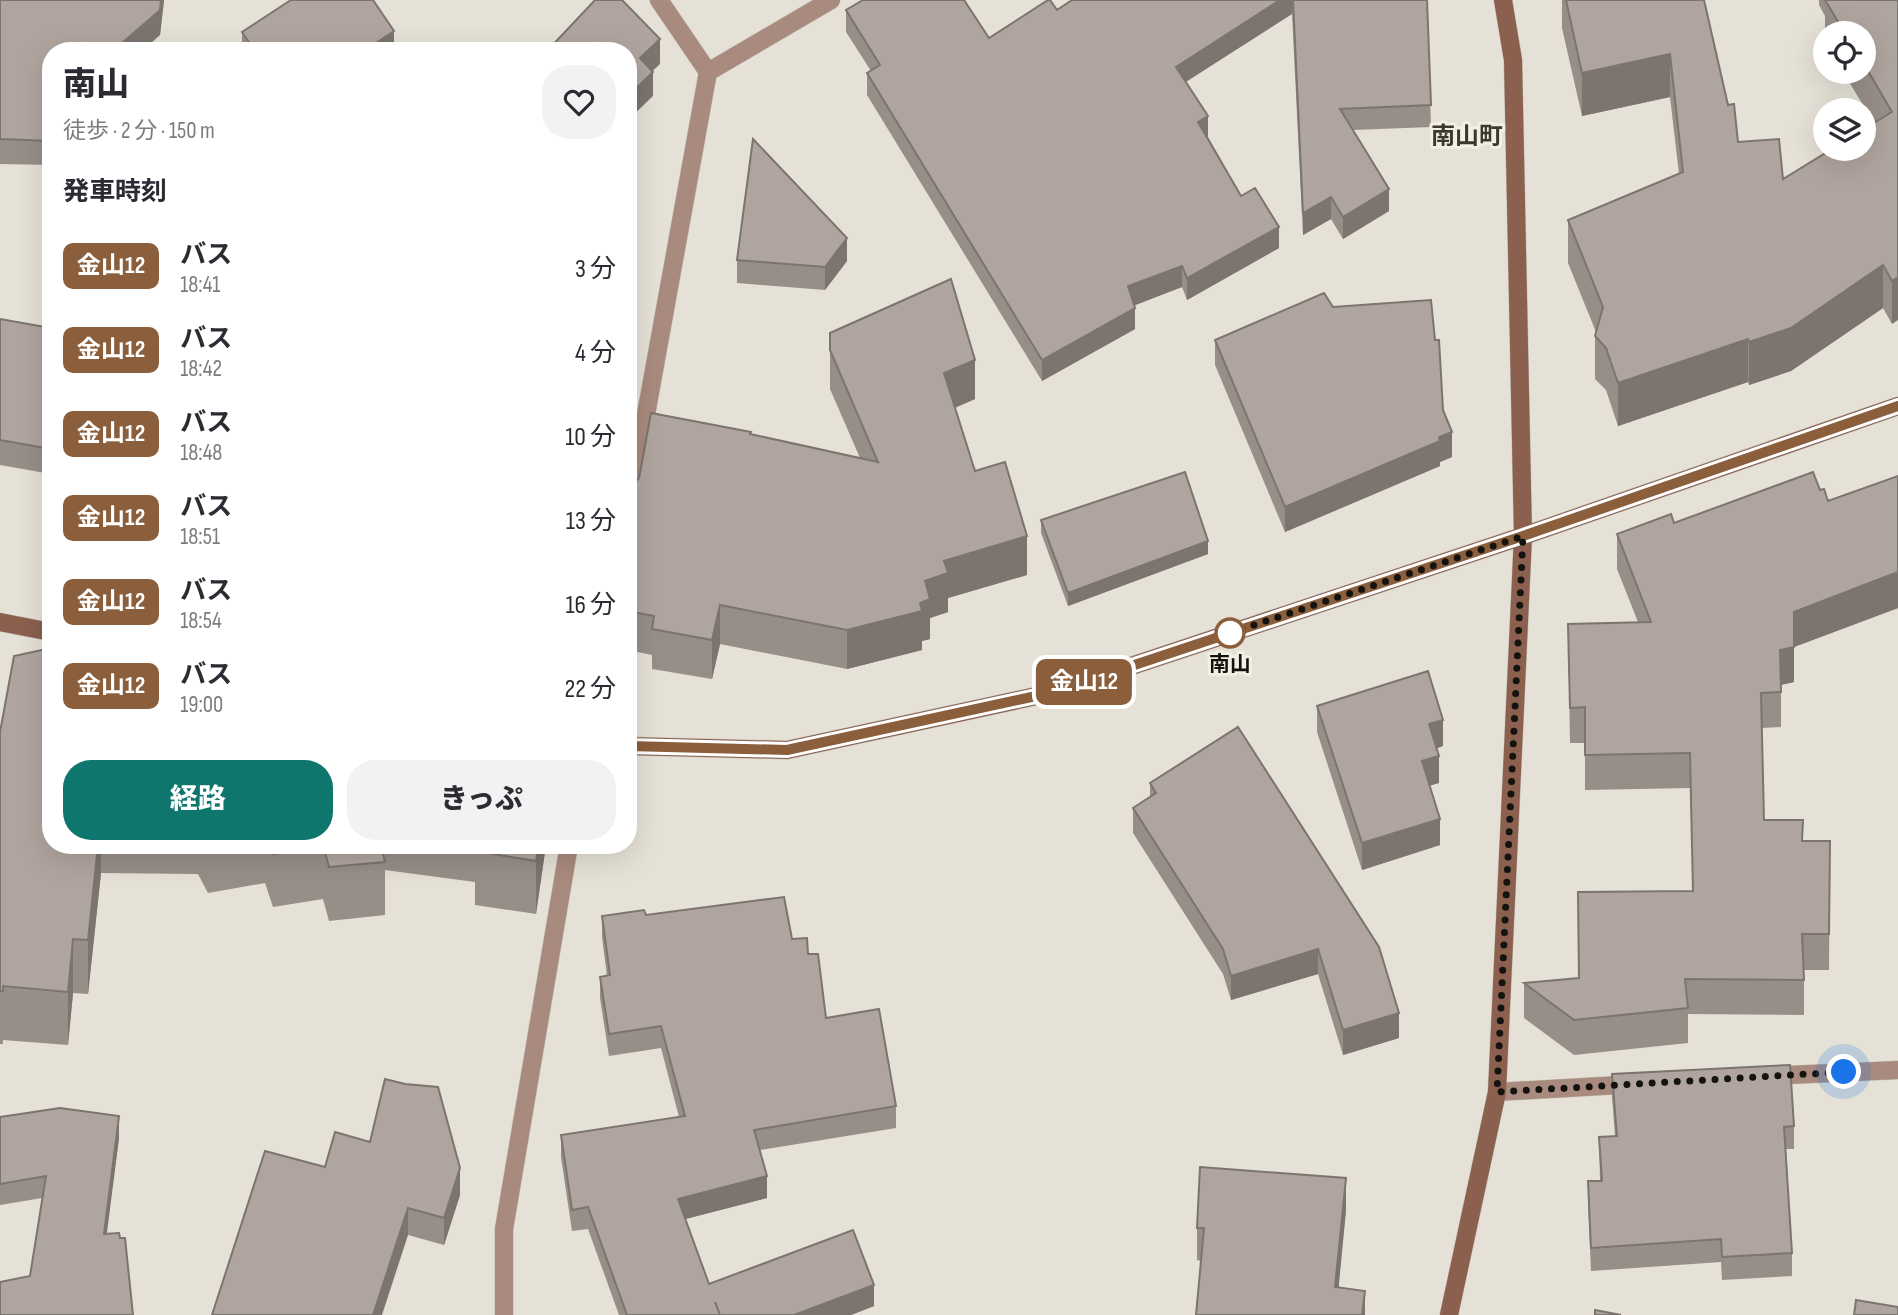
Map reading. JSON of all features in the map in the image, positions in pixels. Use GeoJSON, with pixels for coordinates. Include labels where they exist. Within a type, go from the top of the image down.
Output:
{"type":"FeatureCollection","features":[{"type":"Feature","properties":{"kind":"street"},"geometry":{"type":"LineString","coordinates":[[637,464],[708,72],[659,0]]}},
{"type":"Feature","properties":{"kind":"street"},"geometry":{"type":"LineString","coordinates":[[708,72],[831,0]]}},
{"type":"Feature","properties":{"kind":"street"},"geometry":{"type":"LineString","coordinates":[[1449,1315],[1497,1092],[1523,536],[1513,60],[1503,0]]}},
{"type":"Feature","properties":{"kind":"street"},"geometry":{"type":"LineString","coordinates":[[637,746],[787,750],[1050,693],[1523,536],[1898,406]]}},
{"type":"Feature","properties":{"kind":"street"},"geometry":{"type":"LineString","coordinates":[[0,622],[42,630]]}},
{"type":"Feature","properties":{"kind":"street"},"geometry":{"type":"LineString","coordinates":[[505,1315],[504,1229],[567,854]]}},
{"type":"Feature","properties":{"kind":"street"},"geometry":{"type":"LineString","coordinates":[[1746,1077],[1898,1070]]}},
{"type":"Feature","properties":{"kind":"street"},"geometry":{"type":"LineString","coordinates":[[1497,1092],[1649,1083]]}},
{"type":"Feature","properties":{"kind":"building"},"geometry":{"type":"Polygon","coordinates":[[[0,0],[161,0],[160,10],[123,42],[42,42],[42,141],[0,139],[0,0]]]}},
{"type":"Feature","properties":{"kind":"building"},"geometry":{"type":"Polygon","coordinates":[[[291,0],[373,0],[394,31],[378,42],[249,42],[242,32],[291,0]]]}},
{"type":"Feature","properties":{"kind":"building"},"geometry":{"type":"Polygon","coordinates":[[[595,0],[622,0],[660,39],[640,58],[653,72],[637,87],[637,42],[555,42],[595,0]]]}},
{"type":"Feature","properties":{"kind":"building"},"geometry":{"type":"Polygon","coordinates":[[[863,0],[964,0],[989,38],[1048,0],[1057,10],[1072,0],[1280,0],[1176,67],[1208,116],[1198,122],[1241,196],[1255,188],[1279,227],[1187,278],[1182,266],[1128,286],[1135,308],[1042,360],[867,73],[880,65],[846,10],[863,0]]]}},
{"type":"Feature","properties":{"kind":"building"},"geometry":{"type":"Polygon","coordinates":[[[1293,0],[1427,0],[1431,105],[1340,109],[1389,189],[1343,217],[1331,197],[1303,213],[1293,0]]]}},
{"type":"Feature","properties":{"kind":"building"},"geometry":{"type":"Polygon","coordinates":[[[1566,0],[1704,0],[1728,105],[1734,104],[1738,142],[1779,139],[1783,179],[1813,161],[1876,161],[1876,122],[1892,112],[1876,84],[1876,21],[1838,21],[1825,0],[1898,0],[1898,277],[1892,281],[1883,265],[1791,328],[1749,342],[1748,339],[1618,383],[1606,348],[1595,336],[1603,307],[1568,220],[1683,172],[1670,54],[1582,73],[1566,0]]]}},
{"type":"Feature","properties":{"kind":"building"},"geometry":{"type":"Polygon","coordinates":[[[753,139],[847,238],[825,267],[737,260],[753,139]]]}},
{"type":"Feature","properties":{"kind":"building"},"geometry":{"type":"Polygon","coordinates":[[[951,279],[975,360],[944,373],[975,471],[1005,462],[1027,536],[944,561],[948,573],[925,581],[930,599],[920,603],[922,611],[847,630],[720,605],[712,640],[652,629],[654,616],[637,613],[637,480],[651,413],[751,432],[750,434],[878,462],[830,350],[830,333],[951,279]]]}},
{"type":"Feature","properties":{"kind":"building"},"geometry":{"type":"Polygon","coordinates":[[[1324,293],[1333,307],[1431,300],[1435,340],[1439,340],[1443,410],[1452,432],[1439,437],[1440,441],[1285,507],[1215,340],[1324,293]]]}},
{"type":"Feature","properties":{"kind":"building"},"geometry":{"type":"Polygon","coordinates":[[[0,319],[42,326],[42,447],[0,440],[0,319]]]}},
{"type":"Feature","properties":{"kind":"building"},"geometry":{"type":"Polygon","coordinates":[[[1185,472],[1208,541],[1068,593],[1041,520],[1185,472]]]}},
{"type":"Feature","properties":{"kind":"building"},"geometry":{"type":"Polygon","coordinates":[[[1813,472],[1828,501],[1898,476],[1898,572],[1794,612],[1794,647],[1780,650],[1781,692],[1761,693],[1764,820],[1803,820],[1802,841],[1830,841],[1829,934],[1802,934],[1804,980],[1685,979],[1688,1008],[1574,1020],[1524,983],[1579,978],[1578,892],[1693,891],[1690,753],[1585,755],[1585,707],[1570,708],[1568,624],[1651,622],[1617,534],[1671,514],[1674,523],[1813,472]]]}},
{"type":"Feature","properties":{"kind":"building"},"geometry":{"type":"Polygon","coordinates":[[[42,650],[42,854],[97,854],[88,940],[73,939],[68,992],[3,986],[3,991],[0,991],[0,732],[14,656],[42,650]]]}},
{"type":"Feature","properties":{"kind":"building"},"geometry":{"type":"Polygon","coordinates":[[[1428,671],[1443,720],[1429,724],[1439,756],[1422,761],[1440,819],[1362,843],[1317,706],[1428,671]]]}},
{"type":"Feature","properties":{"kind":"building"},"geometry":{"type":"Polygon","coordinates":[[[1238,727],[1379,947],[1399,1013],[1343,1030],[1318,949],[1231,976],[1223,949],[1133,808],[1156,793],[1150,783],[1238,727]]]}},
{"type":"Feature","properties":{"kind":"building"},"geometry":{"type":"Polygon","coordinates":[[[325,854],[383,854],[385,862],[329,867],[325,854]]]}},
{"type":"Feature","properties":{"kind":"building"},"geometry":{"type":"Polygon","coordinates":[[[493,854],[537,854],[536,861],[493,854]]]}},
{"type":"Feature","properties":{"kind":"building"},"geometry":{"type":"Polygon","coordinates":[[[784,897],[792,939],[807,938],[808,954],[818,954],[826,1018],[879,1009],[896,1106],[754,1130],[767,1176],[678,1199],[709,1284],[853,1230],[874,1285],[794,1315],[627,1315],[588,1207],[572,1210],[561,1135],[685,1116],[661,1026],[609,1034],[600,977],[610,975],[602,916],[644,910],[646,915],[784,897]]]}},
{"type":"Feature","properties":{"kind":"building"},"geometry":{"type":"Polygon","coordinates":[[[1790,1065],[1794,1126],[1784,1127],[1792,1253],[1722,1257],[1721,1239],[1591,1248],[1588,1181],[1602,1181],[1599,1137],[1617,1136],[1612,1074],[1790,1065]]]}},
{"type":"Feature","properties":{"kind":"building"},"geometry":{"type":"Polygon","coordinates":[[[385,1079],[438,1087],[460,1168],[444,1218],[408,1208],[373,1315],[212,1315],[265,1151],[325,1167],[335,1132],[370,1142],[385,1079]]]}},
{"type":"Feature","properties":{"kind":"building"},"geometry":{"type":"Polygon","coordinates":[[[60,1108],[119,1116],[104,1234],[119,1233],[120,1238],[125,1238],[133,1315],[0,1315],[0,1282],[30,1276],[46,1176],[0,1184],[0,1117],[60,1108]]]}},
{"type":"Feature","properties":{"kind":"building"},"geometry":{"type":"Polygon","coordinates":[[[1200,1167],[1346,1178],[1335,1287],[1365,1291],[1362,1315],[1196,1315],[1204,1228],[1197,1228],[1200,1167]]]}},
{"type":"Feature","properties":{"kind":"building"},"geometry":{"type":"Polygon","coordinates":[[[1856,1300],[1898,1307],[1898,1315],[1854,1315],[1856,1300]]]}},
{"type":"Feature","properties":{"kind":"building"},"geometry":{"type":"Polygon","coordinates":[[[1595,1310],[1621,1315],[1595,1315],[1595,1310]]]}},
{"type":"Feature","properties":{"kind":"bus line","name":"金山12"},"geometry":{"type":"LineString","coordinates":[[637,746],[787,750],[1050,693],[1523,536],[1898,406]]}},
{"type":"Feature","properties":{"kind":"place","name":"南山"},"geometry":{"type":"Point","coordinates":[1230,633]}},
{"type":"Feature","properties":{"kind":"district","name":"南山町"},"geometry":{"type":"Point","coordinates":[1467,136]}},
{"type":"Feature","properties":{"kind":"route"},"geometry":{"type":"LineString","coordinates":[[1230,633],[1523,536],[1497,1092],[1844,1072]]}}]}
